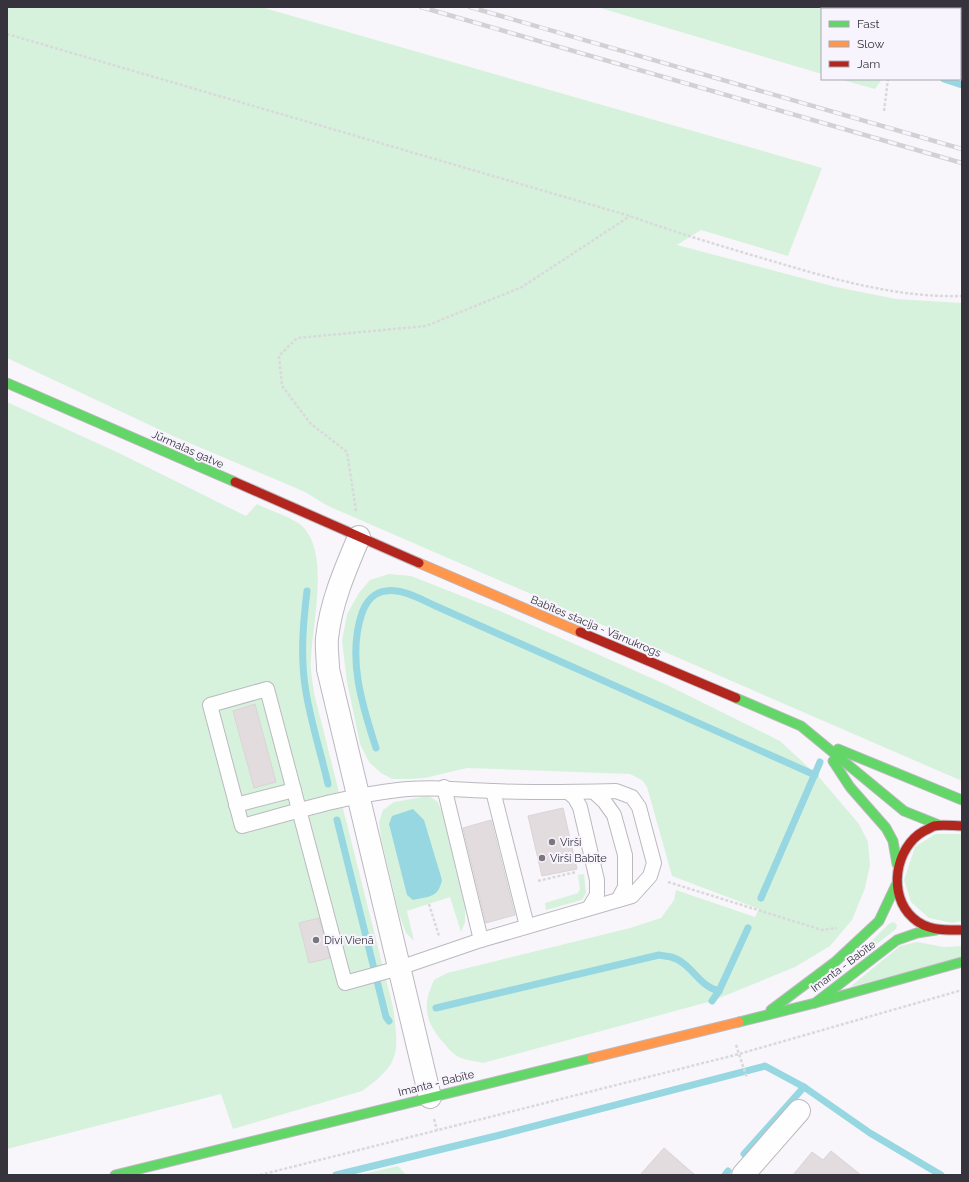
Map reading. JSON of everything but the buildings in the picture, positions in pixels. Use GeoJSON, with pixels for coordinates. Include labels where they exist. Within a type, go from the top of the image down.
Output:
{"type":"FeatureCollection","features":[{"type":"Feature","properties":{"kind":"main road","name":"Jūrmalas gatve"},"geometry":{"type":"LineString","coordinates":[[7,383],[359,537]]}},
{"type":"Feature","properties":{"kind":"main road","name":"Babītes stacija - Vārnukrogs"},"geometry":{"type":"LineString","coordinates":[[359,537],[800,726],[904,811],[939,825]]}},
{"type":"Feature","properties":{"kind":"main road","name":"Babītes stacija - Vārnukrogs"},"geometry":{"type":"LineString","coordinates":[[820,741],[850,788],[886,828],[893,841],[897,864]]}},
{"type":"Feature","properties":{"kind":"main road"},"geometry":{"type":"LineString","coordinates":[[820,741],[962,800]]}},
{"type":"Feature","properties":{"kind":"main road"},"geometry":{"type":"LineString","coordinates":[[936,930],[924,925],[905,908],[899,897],[896,885],[897,864],[903,850],[912,838],[925,830],[939,825],[953,824],[962,826]]}},
{"type":"Feature","properties":{"kind":"main road","name":"Imanta - Babīte"},"geometry":{"type":"LineString","coordinates":[[763,1015],[810,983],[858,942],[879,921],[896,885]]}},
{"type":"Feature","properties":{"kind":"main road","name":"Imanta - Babīte"},"geometry":{"type":"LineString","coordinates":[[115,1175],[763,1015],[791,1011],[815,1002],[897,940],[917,933],[936,930],[962,930]]}},
{"type":"Feature","properties":{"kind":"main road"},"geometry":{"type":"LineString","coordinates":[[815,1002],[962,962]]}},
{"type":"Feature","properties":{"kind":"street"},"geometry":{"type":"LineString","coordinates":[[359,537],[342,576],[331,613],[327,639],[328,669],[336,710],[360,795],[430,1097]]}},
{"type":"Feature","properties":{"kind":"street"},"geometry":{"type":"LineString","coordinates":[[743,1175],[799,1111]]}},
{"type":"Feature","properties":{"kind":"lane"},"geometry":{"type":"LineString","coordinates":[[444,787],[360,795],[299,810],[242,826],[210,704],[267,689],[294,790],[299,810],[345,983],[399,968],[527,926],[632,896],[650,876],[654,863],[639,807],[632,797],[616,791],[493,791],[444,787]]}},
{"type":"Feature","properties":{"kind":"lane"},"geometry":{"type":"LineString","coordinates":[[444,787],[481,940]]}},
{"type":"Feature","properties":{"kind":"lane"},"geometry":{"type":"LineString","coordinates":[[236,805],[294,790]]}},
{"type":"Feature","properties":{"kind":"lane"},"geometry":{"type":"LineString","coordinates":[[493,791],[527,926]]}},
{"type":"Feature","properties":{"kind":"lane"},"geometry":{"type":"LineString","coordinates":[[568,792],[575,798],[580,807],[594,870],[597,895],[589,908]]}},
{"type":"Feature","properties":{"kind":"lane"},"geometry":{"type":"LineString","coordinates":[[594,792],[604,801],[614,815],[625,855],[626,887],[618,900]]}},
{"type":"Feature","properties":{"kind":"path"},"geometry":{"type":"LineString","coordinates":[[7,34],[630,216],[675,233],[835,279],[897,292],[962,296]]}},
{"type":"Feature","properties":{"kind":"path"},"geometry":{"type":"LineString","coordinates":[[884,111],[888,80]]}},
{"type":"Feature","properties":{"kind":"path"},"geometry":{"type":"LineString","coordinates":[[359,537],[347,452],[310,423],[282,386],[279,356],[297,338],[426,326],[522,287],[630,216]]}},
{"type":"Feature","properties":{"kind":"path"},"geometry":{"type":"LineString","coordinates":[[538,881],[584,870],[594,870]]}},
{"type":"Feature","properties":{"kind":"path"},"geometry":{"type":"LineString","coordinates":[[650,876],[822,930],[842,928],[858,942]]}},
{"type":"Feature","properties":{"kind":"path"},"geometry":{"type":"LineString","coordinates":[[430,904],[444,953]]}},
{"type":"Feature","properties":{"kind":"path"},"geometry":{"type":"LineString","coordinates":[[885,982],[898,1010]]}},
{"type":"Feature","properties":{"kind":"path"},"geometry":{"type":"LineString","coordinates":[[260,1175],[739,1054],[898,1010],[962,990]]}},
{"type":"Feature","properties":{"kind":"path"},"geometry":{"type":"LineString","coordinates":[[743,1066],[748,1078]]}},
{"type":"Feature","properties":{"kind":"green space"},"geometry":{"type":"Polygon","coordinates":[[[7,7],[261,7],[822,168],[788,256],[701,230],[677,245],[836,287],[896,299],[962,303],[962,781],[328,506],[305,492],[173,436],[7,358],[7,7]]]}},
{"type":"Feature","properties":{"kind":"green space"},"geometry":{"type":"Polygon","coordinates":[[[597,7],[962,7],[962,72],[961,8],[821,8],[821,74],[597,7]]]}},
{"type":"Feature","properties":{"kind":"green space"},"geometry":{"type":"Polygon","coordinates":[[[843,80],[881,80],[875,89],[843,80]]]}},
{"type":"Feature","properties":{"kind":"green space"},"geometry":{"type":"Polygon","coordinates":[[[7,402],[121,454],[246,516],[257,504],[286,516],[301,525],[310,537],[315,552],[318,570],[318,589],[311,664],[314,693],[393,1007],[395,1023],[396,1046],[391,1064],[384,1073],[362,1091],[233,1129],[221,1094],[7,1149],[7,402]]]}},
{"type":"Feature","properties":{"kind":"green space"},"geometry":{"type":"Polygon","coordinates":[[[389,574],[411,576],[500,611],[667,685],[780,741],[819,777],[859,824],[868,842],[870,865],[865,888],[852,920],[830,946],[795,967],[712,1001],[483,1063],[464,1059],[454,1054],[435,1032],[428,1018],[427,1011],[428,997],[434,980],[447,973],[630,928],[661,918],[674,900],[676,890],[755,917],[759,909],[672,876],[647,787],[642,780],[630,774],[467,768],[425,778],[392,779],[381,773],[369,762],[360,744],[347,682],[342,641],[347,614],[359,593],[370,580],[389,574]]]}},
{"type":"Feature","properties":{"kind":"green space"},"geometry":{"type":"Polygon","coordinates":[[[429,796],[438,802],[443,815],[465,908],[465,922],[461,932],[450,897],[407,911],[414,941],[406,933],[399,914],[381,838],[379,822],[383,810],[394,802],[429,796]]]}},
{"type":"Feature","properties":{"kind":"green space"},"geometry":{"type":"Polygon","coordinates":[[[935,834],[962,834],[962,921],[952,923],[929,918],[911,902],[904,880],[915,847],[935,834]]]}},
{"type":"Feature","properties":{"kind":"green space"},"geometry":{"type":"Polygon","coordinates":[[[584,874],[586,893],[582,900],[546,910],[545,903],[578,893],[580,889],[578,875],[584,874]]]}},
{"type":"Feature","properties":{"kind":"green space"},"geometry":{"type":"Polygon","coordinates":[[[894,922],[897,925],[896,929],[860,957],[858,954],[890,923],[894,922]]]}},
{"type":"Feature","properties":{"kind":"green space"},"geometry":{"type":"Polygon","coordinates":[[[917,942],[944,947],[962,946],[962,957],[850,987],[900,946],[917,942]]]}},
{"type":"Feature","properties":{"kind":"green space"},"geometry":{"type":"Polygon","coordinates":[[[398,1166],[406,1175],[359,1175],[398,1166]]]}},
{"type":"Feature","properties":{"kind":"water"},"geometry":{"type":"Polygon","coordinates":[[[413,809],[424,820],[442,880],[436,893],[429,897],[413,900],[407,895],[389,824],[392,816],[413,809]]]}},
{"type":"Feature","properties":{"kind":"waterway"},"geometry":{"type":"LineString","coordinates":[[947,80],[962,85]]}},
{"type":"Feature","properties":{"kind":"waterway"},"geometry":{"type":"LineString","coordinates":[[307,591],[303,641],[304,679],[328,784]]}},
{"type":"Feature","properties":{"kind":"waterway"},"geometry":{"type":"LineString","coordinates":[[376,748],[361,698],[358,681],[356,664],[358,630],[362,613],[371,598],[378,593],[399,591],[419,598],[815,775]]}},
{"type":"Feature","properties":{"kind":"waterway"},"geometry":{"type":"LineString","coordinates":[[761,898],[820,762]]}},
{"type":"Feature","properties":{"kind":"waterway"},"geometry":{"type":"LineString","coordinates":[[337,820],[386,1017],[389,1021]]}},
{"type":"Feature","properties":{"kind":"waterway"},"geometry":{"type":"LineString","coordinates":[[712,1001],[719,991],[748,928]]}},
{"type":"Feature","properties":{"kind":"waterway"},"geometry":{"type":"LineString","coordinates":[[436,1008],[659,955],[678,960],[690,969],[706,985],[719,991]]}},
{"type":"Feature","properties":{"kind":"waterway"},"geometry":{"type":"LineString","coordinates":[[336,1175],[500,1135],[765,1066],[804,1087],[870,1133],[941,1175]]}},
{"type":"Feature","properties":{"kind":"waterway"},"geometry":{"type":"LineString","coordinates":[[744,1154],[804,1087]]}},
{"type":"Feature","properties":{"kind":"waterway"},"geometry":{"type":"LineString","coordinates":[[725,1175],[728,1171]]}},
{"type":"Feature","properties":{"kind":"railway"},"geometry":{"type":"LineString","coordinates":[[421,7],[962,163]]}},
{"type":"Feature","properties":{"kind":"railway"},"geometry":{"type":"LineString","coordinates":[[470,7],[962,149]]}},
{"type":"Feature","properties":{"kind":"traffic: fast"},"geometry":{"type":"LineString","coordinates":[[7,383],[235,482]]}},
{"type":"Feature","properties":{"kind":"traffic: fast"},"geometry":{"type":"LineString","coordinates":[[736,698],[801,726],[904,811],[939,825]]}},
{"type":"Feature","properties":{"kind":"traffic: fast"},"geometry":{"type":"LineString","coordinates":[[838,749],[962,800]]}},
{"type":"Feature","properties":{"kind":"traffic: fast"},"geometry":{"type":"LineString","coordinates":[[833,761],[850,787],[886,828],[893,841],[897,864]]}},
{"type":"Feature","properties":{"kind":"traffic: fast"},"geometry":{"type":"LineString","coordinates":[[771,1010],[835,962],[879,921],[896,885]]}},
{"type":"Feature","properties":{"kind":"traffic: fast"},"geometry":{"type":"LineString","coordinates":[[739,1022],[815,1003],[897,940],[917,933],[936,930]]}},
{"type":"Feature","properties":{"kind":"traffic: fast"},"geometry":{"type":"LineString","coordinates":[[815,1003],[962,962]]}},
{"type":"Feature","properties":{"kind":"traffic: fast"},"geometry":{"type":"LineString","coordinates":[[115,1175],[592,1058]]}},
{"type":"Feature","properties":{"kind":"traffic: slow"},"geometry":{"type":"LineString","coordinates":[[419,563],[580,632]]}},
{"type":"Feature","properties":{"kind":"traffic: slow"},"geometry":{"type":"LineString","coordinates":[[592,1058],[739,1022]]}},
{"type":"Feature","properties":{"kind":"traffic: jam"},"geometry":{"type":"LineString","coordinates":[[235,482],[419,563]]}},
{"type":"Feature","properties":{"kind":"traffic: jam"},"geometry":{"type":"LineString","coordinates":[[580,632],[736,698]]}},
{"type":"Feature","properties":{"kind":"traffic: jam"},"geometry":{"type":"LineString","coordinates":[[962,826],[934,826],[914,838],[906,848],[901,859],[897,885],[905,908],[918,922],[930,928],[962,930]]}},
{"type":"Feature","properties":{"kind":"place","name":"Virši"},"geometry":{"type":"Point","coordinates":[552,842]}},
{"type":"Feature","properties":{"kind":"place","name":"Virši Babīte"},"geometry":{"type":"Point","coordinates":[542,858]}},
{"type":"Feature","properties":{"kind":"place","name":"Divi Vienā"},"geometry":{"type":"Point","coordinates":[316,940]}}]}
